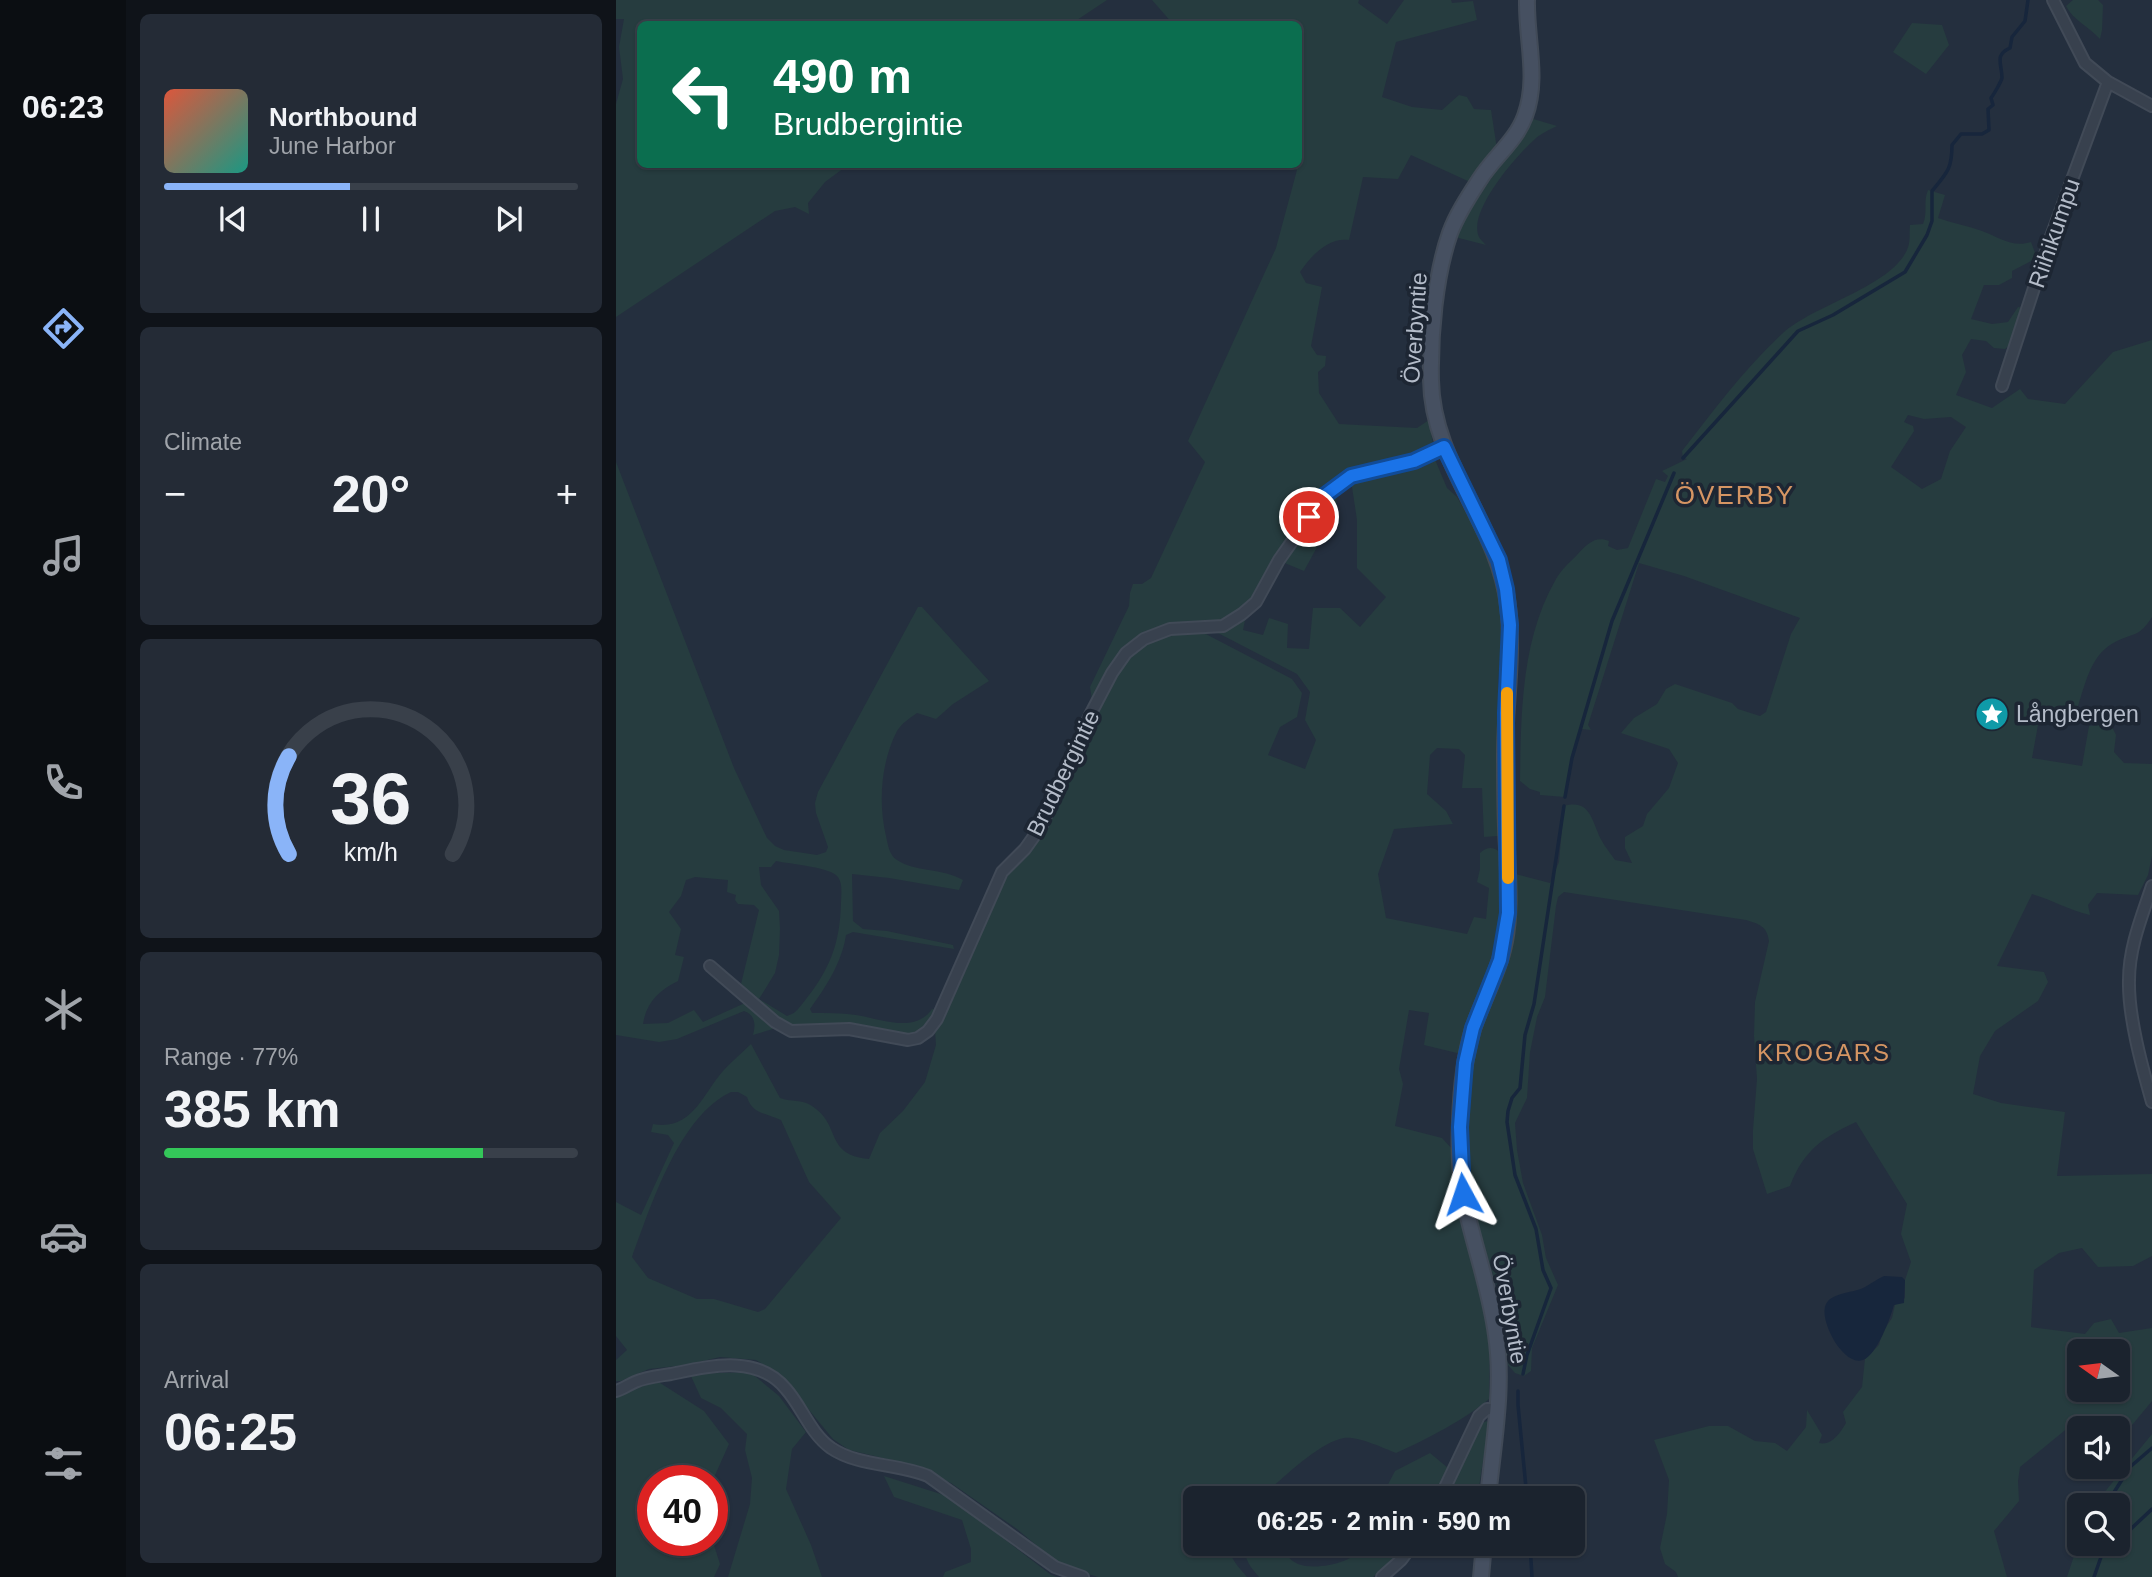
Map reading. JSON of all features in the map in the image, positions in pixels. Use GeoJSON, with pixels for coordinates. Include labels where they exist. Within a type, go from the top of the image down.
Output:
{"type":"FeatureCollection","features":[{"type":"Feature","properties":{"kind":"street","name":"Överbyntie"},"geometry":{"type":"LineString","coordinates":[[1489,1486],[1498,1350],[1490,1302],[1463,1194],[1460,1127],[1468,1048],[1473,1028],[1500,960],[1507,928],[1506,713],[1510,625],[1499,560],[1444,447],[1435,417],[1431,379],[1445,250],[1457,217],[1483,174],[1506,148],[1525,117],[1531,92],[1532,69],[1527,0]]}},
{"type":"Feature","properties":{"kind":"street"},"geometry":{"type":"LineString","coordinates":[[2058,2],[2085,63],[2108,82],[2152,106]]}},
{"type":"Feature","properties":{"kind":"street","name":"Riihikumpu"},"geometry":{"type":"LineString","coordinates":[[2003,386],[2049,242],[2108,82]]}},
{"type":"Feature","properties":{"kind":"street","name":"Brudbergintie"},"geometry":{"type":"LineString","coordinates":[[710,966],[775,1022],[791,1031],[849,1029],[908,1040],[918,1038],[928,1031],[937,1019],[1002,872],[1025,849],[1042,825],[1090,715],[1126,653],[1144,639],[1170,629],[1223,626],[1242,614],[1256,602],[1279,560],[1324,496],[1351,476],[1414,461],[1444,447]]}},
{"type":"Feature","properties":{"kind":"street"},"geometry":{"type":"LineString","coordinates":[[2152,886],[2134,938],[2129,980],[2137,1042],[2152,1102]]}},
{"type":"Feature","properties":{"kind":"street"},"geometry":{"type":"LineString","coordinates":[[616,1391],[636,1381],[715,1365],[751,1367],[765,1371],[789,1391],[811,1427],[831,1447],[858,1458],[917,1471],[928,1476],[1055,1567],[1083,1577]]}},
{"type":"Feature","properties":{"kind":"street"},"geometry":{"type":"LineString","coordinates":[[1446,1486],[1483,1411],[1496,1409]]}},
{"type":"Feature","properties":{"kind":"street"},"geometry":{"type":"LineString","coordinates":[[1382,1577],[1404,1556]]}},
{"type":"Feature","properties":{"kind":"street"},"geometry":{"type":"LineString","coordinates":[[1481,1577],[1483,1556]]}},
{"type":"Feature","properties":{"kind":"green space"},"geometry":{"type":"Polygon","coordinates":[[[616,0],[1107,0],[1076,21],[637,21],[637,168],[844,168],[825,182],[808,203],[809,214],[795,207],[775,211],[616,317],[616,104],[623,79],[619,47],[624,19],[616,19],[616,0]]]}},
{"type":"Feature","properties":{"kind":"green space"},"geometry":{"type":"Polygon","coordinates":[[[1152,0],[1359,0],[1358,3],[1387,24],[1404,0],[1451,0],[1452,3],[1473,1],[1477,20],[1396,42],[1382,97],[1412,107],[1442,110],[1459,95],[1467,97],[1474,109],[1491,110],[1497,149],[1470,182],[1411,155],[1398,179],[1363,177],[1349,240],[1334,241],[1327,245],[1309,260],[1300,272],[1306,283],[1322,287],[1311,346],[1317,355],[1326,356],[1325,366],[1318,372],[1319,393],[1339,424],[1417,428],[1429,420],[1436,462],[1447,488],[1457,497],[1488,552],[1498,583],[1502,633],[1498,683],[1498,836],[1484,837],[1482,788],[1462,788],[1465,755],[1459,749],[1437,748],[1430,755],[1427,794],[1446,811],[1453,824],[1394,829],[1378,874],[1386,918],[1467,934],[1474,917],[1486,919],[1489,888],[1477,882],[1480,853],[1489,848],[1498,851],[1502,877],[1500,929],[1487,980],[1461,1054],[1424,1045],[1429,1013],[1409,1010],[1399,1069],[1403,1084],[1395,1126],[1442,1138],[1453,1150],[1456,1200],[1481,1292],[1490,1341],[1489,1399],[1457,1421],[1396,1453],[1363,1441],[1344,1438],[1312,1454],[1274,1486],[1183,1486],[1183,1556],[1232,1556],[1247,1577],[1098,1577],[1061,1566],[1017,1529],[951,1483],[904,1463],[849,1450],[833,1439],[781,1376],[756,1360],[720,1357],[686,1365],[649,1369],[616,1381],[616,1360],[627,1350],[616,1336],[616,1202],[641,1215],[674,1143],[668,1135],[651,1132],[653,1124],[666,1125],[687,1117],[723,1071],[751,1044],[780,1098],[811,1106],[823,1116],[840,1146],[855,1156],[869,1159],[880,1133],[903,1111],[925,1082],[936,1045],[935,1031],[1003,881],[1033,847],[1054,813],[1095,718],[1090,687],[1129,606],[1133,584],[1142,584],[1151,578],[1205,462],[1188,441],[1276,248],[1297,170],[1295,168],[1302,168],[1302,21],[1170,21],[1152,0]],[[1337,479],[1336,524],[1322,538],[1304,571],[1275,559],[1253,599],[1241,610],[1200,631],[1292,679],[1302,693],[1297,717],[1280,727],[1268,755],[1305,769],[1316,740],[1305,720],[1310,692],[1297,674],[1216,632],[1223,631],[1246,615],[1243,630],[1263,635],[1269,618],[1288,624],[1287,648],[1309,649],[1313,608],[1340,608],[1360,627],[1386,597],[1357,568],[1357,520],[1352,487],[1337,479]],[[731,1092],[713,1104],[696,1121],[669,1164],[632,1257],[648,1278],[697,1299],[714,1299],[758,1312],[765,1309],[841,1218],[809,1182],[781,1120],[756,1110],[747,1097],[731,1092]]]}},
{"type":"Feature","properties":{"kind":"green space"},"geometry":{"type":"Polygon","coordinates":[[[2073,0],[2098,0],[2103,5],[2100,39],[2069,11],[2066,6],[2073,0]]]}},
{"type":"Feature","properties":{"kind":"green space"},"geometry":{"type":"Polygon","coordinates":[[[1912,23],[1942,25],[1949,45],[1926,74],[1893,52],[1912,23]]]}},
{"type":"Feature","properties":{"kind":"green space"},"geometry":{"type":"Polygon","coordinates":[[[1530,118],[1557,126],[1539,136],[1526,148],[1486,200],[1477,226],[1479,238],[1486,245],[1455,237],[1492,177],[1493,170],[1530,118]]]}},
{"type":"Feature","properties":{"kind":"green space"},"geometry":{"type":"Polygon","coordinates":[[[1928,190],[1945,195],[1938,218],[2012,243],[2031,242],[2037,258],[2012,271],[2012,278],[1999,285],[1984,285],[1971,319],[1992,324],[2008,322],[2018,307],[2024,308],[2013,342],[2005,349],[1994,348],[1986,341],[1971,339],[1962,355],[1966,372],[1956,395],[1992,408],[2020,389],[2028,399],[2065,404],[2113,352],[2152,340],[2152,617],[2140,631],[2108,646],[2101,653],[2087,678],[2078,706],[2052,714],[2038,725],[2032,758],[2082,766],[2089,726],[2101,725],[2112,727],[2116,735],[2114,752],[2124,763],[2152,764],[2152,856],[2148,875],[2138,895],[2097,893],[2088,905],[2090,915],[2032,894],[1997,966],[2044,972],[2048,982],[2038,1001],[1995,1031],[1980,1056],[1973,1094],[2001,1103],[2065,1112],[2057,1176],[2152,1174],[2152,1256],[2133,1266],[2098,1267],[2082,1248],[2059,1253],[2034,1270],[2031,1327],[2085,1334],[2094,1323],[2111,1319],[2119,1333],[2152,1328],[2152,1401],[2130,1428],[2130,1416],[2067,1416],[2067,1429],[2020,1467],[2019,1501],[1994,1531],[2007,1577],[1678,1577],[1676,1572],[1665,1564],[1660,1548],[1667,1514],[1669,1480],[1654,1440],[1709,1426],[1728,1426],[1755,1441],[1775,1443],[1787,1451],[1806,1427],[1807,1410],[1822,1435],[1819,1443],[1828,1443],[1835,1438],[1846,1423],[1843,1412],[1862,1387],[1865,1359],[1879,1345],[1895,1305],[1905,1298],[1905,1280],[1911,1262],[1901,1234],[1907,1204],[1856,1122],[1816,1146],[1801,1163],[1790,1186],[1767,1194],[1753,1149],[1757,1079],[1755,1002],[1769,941],[1762,926],[1746,920],[1564,892],[1558,897],[1556,906],[1545,997],[1537,1017],[1530,1052],[1527,1098],[1515,1123],[1523,1183],[1542,1235],[1546,1258],[1558,1285],[1532,1348],[1531,1371],[1524,1376],[1515,1373],[1508,1365],[1496,1286],[1480,1232],[1470,1182],[1467,1117],[1476,1040],[1502,978],[1512,943],[1512,873],[1550,883],[1559,862],[1564,806],[1573,805],[1586,809],[1590,814],[1603,843],[1615,860],[1632,863],[1625,848],[1625,837],[1643,826],[1647,814],[1669,788],[1678,763],[1669,749],[1621,733],[1634,718],[1657,704],[1666,689],[1675,684],[1732,703],[1738,709],[1760,716],[1766,712],[1791,634],[1800,618],[1684,576],[1639,563],[1588,725],[1591,730],[1579,731],[1565,797],[1540,795],[1540,792],[1530,789],[1520,781],[1521,729],[1529,652],[1544,602],[1563,569],[1595,540],[1609,541],[1608,546],[1617,550],[1628,548],[1656,479],[1665,482],[1668,476],[1662,471],[1687,459],[1683,458],[1682,451],[1756,360],[1797,323],[1885,275],[1907,250],[1910,225],[1923,224],[1928,190]],[[1908,415],[1904,422],[1913,426],[1914,431],[1891,467],[1922,489],[1941,479],[1950,451],[1966,427],[1951,417],[1924,419],[1908,415]]]}},
{"type":"Feature","properties":{"kind":"green space"},"geometry":{"type":"Polygon","coordinates":[[[616,462],[734,768],[767,838],[775,846],[817,855],[826,852],[828,847],[816,813],[818,792],[918,607],[922,607],[989,681],[953,704],[936,719],[917,713],[906,721],[897,731],[892,743],[882,782],[882,810],[887,843],[892,855],[904,864],[963,880],[959,890],[852,874],[853,921],[863,929],[887,931],[953,945],[954,949],[853,932],[846,935],[832,974],[810,1009],[812,1013],[850,1014],[897,1023],[916,1021],[925,1017],[932,1009],[936,1010],[925,1028],[906,1035],[788,1027],[741,984],[759,910],[754,905],[738,904],[736,895],[727,892],[728,880],[695,877],[686,880],[681,896],[669,912],[681,929],[675,955],[684,957],[678,981],[654,998],[643,1024],[668,1023],[694,1010],[703,1022],[745,1003],[750,1004],[776,1028],[753,1035],[754,1020],[744,1011],[677,1039],[659,1042],[616,1035],[616,462]],[[776,861],[771,867],[759,867],[761,885],[779,911],[780,929],[775,973],[759,999],[787,1016],[796,1011],[812,991],[831,957],[838,932],[841,890],[840,880],[834,874],[819,868],[776,861]]]}},
{"type":"Feature","properties":{"kind":"green space"},"geometry":{"type":"Polygon","coordinates":[[[750,1372],[779,1396],[806,1432],[792,1449],[786,1489],[822,1577],[728,1577],[750,1504],[752,1478],[745,1450],[747,1434],[721,1408],[701,1398],[690,1374],[750,1372]]]}},
{"type":"Feature","properties":{"kind":"green space"},"geometry":{"type":"Polygon","coordinates":[[[657,1381],[704,1411],[729,1444],[720,1465],[637,1465],[637,1556],[717,1556],[720,1564],[714,1577],[616,1577],[616,1395],[657,1381]]]}},
{"type":"Feature","properties":{"kind":"green space"},"geometry":{"type":"Polygon","coordinates":[[[1487,1421],[1489,1424],[1479,1486],[1453,1486],[1480,1424],[1487,1421]]]}},
{"type":"Feature","properties":{"kind":"green space"},"geometry":{"type":"Polygon","coordinates":[[[2152,1434],[2152,1577],[2067,1577],[2074,1556],[2130,1556],[2130,1493],[2104,1493],[2115,1479],[2130,1479],[2130,1461],[2152,1434]]]}},
{"type":"Feature","properties":{"kind":"green space"},"geometry":{"type":"Polygon","coordinates":[[[1430,1453],[1448,1468],[1439,1486],[1387,1486],[1395,1471],[1430,1453]]]}},
{"type":"Feature","properties":{"kind":"green space"},"geometry":{"type":"Polygon","coordinates":[[[884,1476],[950,1497],[1057,1577],[943,1577],[945,1572],[971,1562],[971,1549],[962,1520],[894,1497],[884,1476]]]}},
{"type":"Feature","properties":{"kind":"green space"},"geometry":{"type":"Polygon","coordinates":[[[1287,1556],[1298,1564],[1315,1567],[1335,1564],[1353,1556],[1397,1556],[1373,1577],[1259,1577],[1246,1557],[1287,1556]]]}},
{"type":"Feature","properties":{"kind":"water"},"geometry":{"type":"Polygon","coordinates":[[[1884,1276],[1902,1277],[1905,1280],[1904,1303],[1894,1305],[1882,1336],[1868,1357],[1855,1360],[1840,1349],[1834,1340],[1824,1311],[1826,1304],[1833,1297],[1861,1289],[1884,1276]]]}},
{"type":"Feature","properties":{"kind":"waterway"},"geometry":{"type":"LineString","coordinates":[[1683,458],[1798,331],[1833,315],[1905,272],[1927,235],[1932,221],[1932,191],[1948,170],[1952,145],[1961,134],[1982,134],[1989,130],[1988,109],[1993,105],[1991,98],[2002,78],[2000,57],[2010,48],[2012,37],[2025,21],[2028,0]]}},
{"type":"Feature","properties":{"kind":"waterway"},"geometry":{"type":"LineString","coordinates":[[1565,797],[1572,758],[1612,621],[1674,473]]}},
{"type":"Feature","properties":{"kind":"waterway"},"geometry":{"type":"LineString","coordinates":[[1523,1374],[1551,1288],[1543,1270],[1536,1229],[1515,1175],[1507,1122],[1512,1098],[1520,1088],[1525,1035],[1534,1004],[1564,806]]}},
{"type":"Feature","properties":{"kind":"waterway"},"geometry":{"type":"LineString","coordinates":[[1518,1391],[1526,1486]]}},
{"type":"Feature","properties":{"kind":"waterway"},"geometry":{"type":"LineString","coordinates":[[2114,1493],[2130,1467],[2152,1448]]}},
{"type":"Feature","properties":{"kind":"waterway"},"geometry":{"type":"LineString","coordinates":[[2130,1530],[2152,1509]]}},
{"type":"Feature","properties":{"kind":"waterway"},"geometry":{"type":"LineString","coordinates":[[1531,1556],[1532,1577]]}},
{"type":"Feature","properties":{"kind":"waterway"},"geometry":{"type":"LineString","coordinates":[[2094,1577],[2102,1556]]}},
{"type":"Feature","properties":{"kind":"slow traffic"},"geometry":{"type":"LineString","coordinates":[[1507,693],[1505,759],[1508,878]]}},
{"type":"Feature","properties":{"kind":"place","name":"Långbergen"},"geometry":{"type":"Point","coordinates":[1992,714]}},
{"type":"Feature","properties":{"kind":"district","name":"ÖVERBY"},"geometry":{"type":"Point","coordinates":[1735,495]}},
{"type":"Feature","properties":{"kind":"district","name":"KROGARS"},"geometry":{"type":"Point","coordinates":[1824,1052]}},
{"type":"Feature","properties":{"kind":"route"},"geometry":{"type":"LineString","coordinates":[[1309,517],[1324,496],[1351,476],[1414,461],[1444,447],[1494,548],[1503,573],[1510,625],[1506,713],[1508,913],[1500,960],[1473,1028],[1465,1063],[1460,1127],[1463,1194]]}}]}
